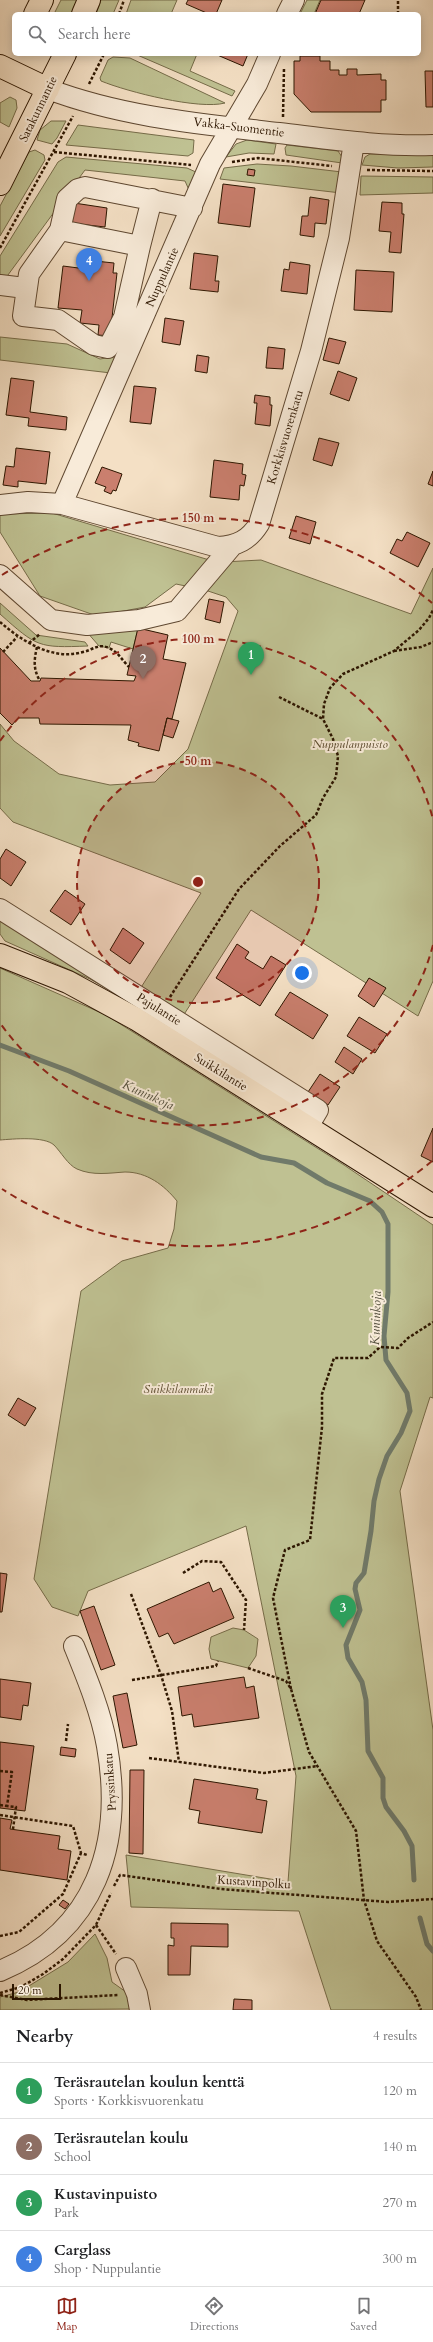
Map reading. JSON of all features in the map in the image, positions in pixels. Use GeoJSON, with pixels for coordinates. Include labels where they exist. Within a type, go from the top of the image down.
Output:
{"type":"FeatureCollection","features":[{"type":"Feature","properties":{"kind":"main road"},"geometry":{"type":"LineString","coordinates":[[36,12],[42,0]]}},
{"type":"Feature","properties":{"kind":"main road"},"geometry":{"type":"LineString","coordinates":[[84,12],[89,0]]}},
{"type":"Feature","properties":{"kind":"main road","name":"Satakunnantie"},"geometry":{"type":"LineString","coordinates":[[0,184],[64,56]]}},
{"type":"Feature","properties":{"kind":"main road"},"geometry":{"type":"LineString","coordinates":[[5,68],[48,89]]}},
{"type":"Feature","properties":{"kind":"main road","name":"Suikkilantie"},"geometry":{"type":"LineString","coordinates":[[0,955],[68,982],[313,1118],[433,1206]]}},
{"type":"Feature","properties":{"kind":"street"},"geometry":{"type":"LineString","coordinates":[[288,12],[294,0]]}},
{"type":"Feature","properties":{"kind":"street","name":"Nuppulantie"},"geometry":{"type":"LineString","coordinates":[[62,504],[210,164],[257,84],[277,60]]}},
{"type":"Feature","properties":{"kind":"street","name":"Vakka-Suomentie"},"geometry":{"type":"LineString","coordinates":[[48,89],[80,101],[122,112],[354,142],[433,146]]}},
{"type":"Feature","properties":{"kind":"street","name":"Korkkisvuorenkatu"},"geometry":{"type":"LineString","coordinates":[[232,546],[248,538],[259,524],[311,351],[339,238],[354,142]]}},
{"type":"Feature","properties":{"kind":"street"},"geometry":{"type":"LineString","coordinates":[[152,199],[124,317],[108,348],[94,345],[58,320],[23,316],[25,288],[29,274],[60,230],[67,199],[78,189],[85,187],[152,199],[192,208]]}},
{"type":"Feature","properties":{"kind":"street"},"geometry":{"type":"LineString","coordinates":[[60,230],[140,246]]}},
{"type":"Feature","properties":{"kind":"street"},"geometry":{"type":"LineString","coordinates":[[0,285],[25,288]]}},
{"type":"Feature","properties":{"kind":"street"},"geometry":{"type":"LineString","coordinates":[[0,505],[28,502],[62,504],[218,547],[232,546]]}},
{"type":"Feature","properties":{"kind":"street"},"geometry":{"type":"LineString","coordinates":[[0,575],[51,620],[87,625],[139,620],[177,610],[232,546]]}},
{"type":"Feature","properties":{"kind":"street","name":"Pajulantie"},"geometry":{"type":"LineString","coordinates":[[0,909],[161,1011],[313,1118]]}},
{"type":"Feature","properties":{"kind":"street","name":"Pryssinkatu"},"geometry":{"type":"LineString","coordinates":[[0,1971],[33,1955],[66,1928],[92,1892],[104,1862],[112,1818],[112,1791],[107,1746],[99,1712],[74,1646]]}},
{"type":"Feature","properties":{"kind":"street"},"geometry":{"type":"LineString","coordinates":[[126,1968],[138,2002]]}},
{"type":"Feature","properties":{"kind":"path"},"geometry":{"type":"LineString","coordinates":[[120,12],[124,0]]}},
{"type":"Feature","properties":{"kind":"path"},"geometry":{"type":"LineString","coordinates":[[398,0],[398,12]]}},
{"type":"Feature","properties":{"kind":"path"},"geometry":{"type":"LineString","coordinates":[[93,77],[103,56]]}},
{"type":"Feature","properties":{"kind":"path"},"geometry":{"type":"LineString","coordinates":[[277,60],[282,118]]}},
{"type":"Feature","properties":{"kind":"path"},"geometry":{"type":"LineString","coordinates":[[0,248],[54,152],[69,122]]}},
{"type":"Feature","properties":{"kind":"path"},"geometry":{"type":"LineString","coordinates":[[54,152],[193,165]]}},
{"type":"Feature","properties":{"kind":"path"},"geometry":{"type":"LineString","coordinates":[[224,164],[258,158],[334,166]]}},
{"type":"Feature","properties":{"kind":"path"},"geometry":{"type":"LineString","coordinates":[[361,170],[433,171]]}},
{"type":"Feature","properties":{"kind":"path"},"geometry":{"type":"LineString","coordinates":[[161,1011],[239,889],[280,846],[316,816],[323,798],[336,777],[338,756],[333,739],[323,719],[324,704],[330,688],[343,674],[394,651],[419,630],[429,618],[433,610]]}},
{"type":"Feature","properties":{"kind":"path"},"geometry":{"type":"LineString","coordinates":[[0,622],[17,637],[37,647],[54,653],[82,653],[99,646],[109,648],[118,654],[129,667]]}},
{"type":"Feature","properties":{"kind":"path"},"geometry":{"type":"LineString","coordinates":[[3,652],[17,637]]}},
{"type":"Feature","properties":{"kind":"path"},"geometry":{"type":"LineString","coordinates":[[394,651],[421,647],[433,642]]}},
{"type":"Feature","properties":{"kind":"path"},"geometry":{"type":"LineString","coordinates":[[37,647],[34,662],[36,674],[40,681]]}},
{"type":"Feature","properties":{"kind":"path"},"geometry":{"type":"LineString","coordinates":[[279,697],[323,719]]}},
{"type":"Feature","properties":{"kind":"path"},"geometry":{"type":"LineString","coordinates":[[421,2010],[416,1997],[377,1941],[364,1900],[356,1831],[309,1752],[291,1688],[273,1598],[285,1550],[310,1540],[322,1427],[322,1394],[334,1358],[368,1358],[380,1347],[398,1348],[408,1338],[433,1322]]}},
{"type":"Feature","properties":{"kind":"path"},"geometry":{"type":"LineString","coordinates":[[183,1573],[202,1561],[221,1562],[246,1600],[244,1630]]}},
{"type":"Feature","properties":{"kind":"path"},"geometry":{"type":"LineString","coordinates":[[131,1594],[161,1675],[172,1711],[179,1762]]}},
{"type":"Feature","properties":{"kind":"path"},"geometry":{"type":"LineString","coordinates":[[132,1680],[216,1666],[218,1660]]}},
{"type":"Feature","properties":{"kind":"path"},"geometry":{"type":"LineString","coordinates":[[248,1668],[286,1682],[291,1688]]}},
{"type":"Feature","properties":{"kind":"path"},"geometry":{"type":"LineString","coordinates":[[66,1741],[68,1724]]}},
{"type":"Feature","properties":{"kind":"path"},"geometry":{"type":"LineString","coordinates":[[149,1758],[264,1772],[318,1766]]}},
{"type":"Feature","properties":{"kind":"path"},"geometry":{"type":"LineString","coordinates":[[0,1771],[12,1772],[8,1806]]}},
{"type":"Feature","properties":{"kind":"path"},"geometry":{"type":"LineString","coordinates":[[0,1804],[16,1807],[13,1829]]}},
{"type":"Feature","properties":{"kind":"path"},"geometry":{"type":"LineString","coordinates":[[0,1815],[74,1826],[81,1853],[63,1894],[19,1932],[0,1936]]}},
{"type":"Feature","properties":{"kind":"path"},"geometry":{"type":"LineString","coordinates":[[81,1853],[104,1862]]}},
{"type":"Feature","properties":{"kind":"path","name":"Kustavinpolku"},"geometry":{"type":"LineString","coordinates":[[126,1968],[96,1925],[120,1875],[221,1889],[388,1902],[433,1900]]}},
{"type":"Feature","properties":{"kind":"path"},"geometry":{"type":"LineString","coordinates":[[0,1995],[27,2000],[138,2002]]}},
{"type":"Feature","properties":{"kind":"green space"},"geometry":{"type":"Polygon","coordinates":[[[61,0],[79,0],[74,12],[55,12],[61,0]]]}},
{"type":"Feature","properties":{"kind":"green space"},"geometry":{"type":"Polygon","coordinates":[[[101,0],[119,0],[114,12],[97,12],[101,0]]]}},
{"type":"Feature","properties":{"kind":"green space"},"geometry":{"type":"Polygon","coordinates":[[[131,0],[177,0],[172,12],[127,12],[131,0]]]}},
{"type":"Feature","properties":{"kind":"green space"},"geometry":{"type":"Polygon","coordinates":[[[307,0],[320,0],[315,12],[301,12],[307,0]]]}},
{"type":"Feature","properties":{"kind":"green space"},"geometry":{"type":"Polygon","coordinates":[[[140,56],[196,56],[190,71],[235,91],[232,96],[140,56]]]}},
{"type":"Feature","properties":{"kind":"green space"},"geometry":{"type":"Polygon","coordinates":[[[113,57],[130,58],[225,103],[213,105],[163,99],[101,81],[100,78],[108,60],[113,57]]]}},
{"type":"Feature","properties":{"kind":"green space"},"geometry":{"type":"Polygon","coordinates":[[[10,97],[16,100],[17,108],[9,127],[0,122],[0,103],[10,97]]]}},
{"type":"Feature","properties":{"kind":"green space"},"geometry":{"type":"Polygon","coordinates":[[[51,121],[66,121],[52,144],[37,140],[40,130],[51,121]]]}},
{"type":"Feature","properties":{"kind":"green space"},"geometry":{"type":"Polygon","coordinates":[[[78,125],[194,140],[193,153],[188,156],[66,145],[78,125]]]}},
{"type":"Feature","properties":{"kind":"green space"},"geometry":{"type":"Polygon","coordinates":[[[247,140],[276,144],[274,154],[249,153],[226,157],[236,144],[247,140]]]}},
{"type":"Feature","properties":{"kind":"green space"},"geometry":{"type":"Polygon","coordinates":[[[287,145],[338,151],[342,157],[342,163],[286,155],[285,148],[287,145]]]}},
{"type":"Feature","properties":{"kind":"green space"},"geometry":{"type":"Polygon","coordinates":[[[35,150],[44,155],[45,160],[0,236],[0,206],[29,152],[35,150]]]}},
{"type":"Feature","properties":{"kind":"green space"},"geometry":{"type":"Polygon","coordinates":[[[370,154],[433,155],[433,167],[398,168],[362,165],[365,157],[370,154]]]}},
{"type":"Feature","properties":{"kind":"green space"},"geometry":{"type":"Polygon","coordinates":[[[66,157],[187,168],[198,173],[189,190],[185,181],[85,170],[5,279],[0,278],[0,256],[58,162],[66,157]]]}},
{"type":"Feature","properties":{"kind":"green space"},"geometry":{"type":"Polygon","coordinates":[[[257,164],[342,172],[341,193],[220,179],[224,168],[257,164]]]}},
{"type":"Feature","properties":{"kind":"green space"},"geometry":{"type":"Polygon","coordinates":[[[361,176],[433,177],[433,193],[360,195],[361,176]]]}},
{"type":"Feature","properties":{"kind":"green space"},"geometry":{"type":"Polygon","coordinates":[[[0,337],[67,344],[100,359],[118,356],[111,373],[0,360],[0,337]]]}},
{"type":"Feature","properties":{"kind":"green space","name":"Nuppulanpuisto"},"geometry":{"type":"Polygon","coordinates":[[[52,513],[206,559],[223,562],[261,560],[411,614],[433,568],[433,981],[418,1016],[251,910],[183,1016],[140,989],[201,893],[13,822],[0,808],[0,724],[14,741],[59,774],[110,785],[155,782],[188,749],[238,611],[226,597],[205,590],[176,584],[145,607],[97,616],[40,596],[0,532],[0,514],[52,513]]]}},
{"type":"Feature","properties":{"kind":"green space"},"geometry":{"type":"Polygon","coordinates":[[[0,603],[36,635],[85,642],[88,646],[58,646],[39,643],[22,633],[0,614],[0,603]]]}},
{"type":"Feature","properties":{"kind":"green space"},"geometry":{"type":"Polygon","coordinates":[[[138,628],[133,649],[111,642],[109,648],[99,646],[86,631],[138,628]]]}},
{"type":"Feature","properties":{"kind":"green space"},"geometry":{"type":"Polygon","coordinates":[[[0,920],[134,1004],[90,979],[5,941],[0,934],[0,920]]]}},
{"type":"Feature","properties":{"kind":"green space","name":"Suikkilanmäki"},"geometry":{"type":"Polygon","coordinates":[[[0,968],[106,1015],[344,1165],[433,1225],[433,1398],[430,1397],[400,1491],[433,1730],[433,2010],[331,2010],[299,1911],[131,1907],[126,1855],[288,1882],[296,1776],[246,1526],[88,1591],[78,1616],[52,1607],[34,1579],[81,1291],[122,1261],[168,1248],[174,1229],[177,1201],[161,1185],[141,1174],[125,1172],[89,1173],[77,1169],[71,1165],[54,1145],[49,1142],[36,1139],[0,1140],[0,968]]]}},
{"type":"Feature","properties":{"kind":"green space"},"geometry":{"type":"Polygon","coordinates":[[[233,1628],[244,1630],[258,1639],[256,1656],[248,1668],[211,1659],[209,1649],[211,1637],[233,1628]]]}},
{"type":"Feature","properties":{"kind":"green space"},"geometry":{"type":"Polygon","coordinates":[[[95,1934],[107,1958],[112,1982],[126,1992],[130,2009],[0,2010],[0,1997],[19,1992],[68,1962],[95,1934]]]}},
{"type":"Feature","properties":{"kind":"building"},"geometry":{"type":"Polygon","coordinates":[[[188,0],[222,0],[217,12],[204,12],[186,4],[188,0]]]}},
{"type":"Feature","properties":{"kind":"building"},"geometry":{"type":"Polygon","coordinates":[[[321,0],[365,0],[360,12],[316,12],[321,0]]]}},
{"type":"Feature","properties":{"kind":"building"},"geometry":{"type":"Polygon","coordinates":[[[220,56],[247,56],[243,66],[220,56]]]}},
{"type":"Feature","properties":{"kind":"building"},"geometry":{"type":"Polygon","coordinates":[[[300,56],[320,56],[320,61],[330,61],[330,70],[339,70],[339,75],[347,75],[347,69],[357,69],[357,75],[381,74],[381,80],[386,80],[386,100],[381,100],[381,112],[311,112],[294,94],[294,61],[300,61],[300,56]]]}},
{"type":"Feature","properties":{"kind":"building"},"geometry":{"type":"Polygon","coordinates":[[[425,71],[433,71],[433,107],[426,107],[425,71]]]}},
{"type":"Feature","properties":{"kind":"building"},"geometry":{"type":"Polygon","coordinates":[[[248,169],[255,170],[254,176],[247,175],[248,169]]]}},
{"type":"Feature","properties":{"kind":"building"},"geometry":{"type":"Polygon","coordinates":[[[223,184],[255,188],[250,227],[218,223],[223,184]]]}},
{"type":"Feature","properties":{"kind":"building"},"geometry":{"type":"Polygon","coordinates":[[[310,197],[329,200],[326,224],[315,223],[314,237],[300,235],[302,216],[308,216],[310,197]]]}},
{"type":"Feature","properties":{"kind":"building"},"geometry":{"type":"Polygon","coordinates":[[[382,202],[402,203],[402,214],[404,214],[401,253],[389,252],[391,232],[379,231],[382,202]]]}},
{"type":"Feature","properties":{"kind":"building"},"geometry":{"type":"Polygon","coordinates":[[[74,203],[107,208],[105,227],[70,223],[74,203]]]}},
{"type":"Feature","properties":{"kind":"building"},"geometry":{"type":"Polygon","coordinates":[[[194,253],[218,256],[215,281],[219,281],[218,292],[190,289],[194,253]]]}},
{"type":"Feature","properties":{"kind":"building"},"geometry":{"type":"Polygon","coordinates":[[[95,261],[114,263],[113,273],[117,273],[110,336],[98,335],[99,325],[80,323],[82,310],[58,308],[63,266],[94,270],[95,261]]]}},
{"type":"Feature","properties":{"kind":"building"},"geometry":{"type":"Polygon","coordinates":[[[290,262],[310,265],[307,294],[281,291],[284,269],[289,270],[290,262]]]}},
{"type":"Feature","properties":{"kind":"building"},"geometry":{"type":"Polygon","coordinates":[[[356,270],[394,272],[392,312],[354,310],[356,270]]]}},
{"type":"Feature","properties":{"kind":"building"},"geometry":{"type":"Polygon","coordinates":[[[165,318],[184,321],[180,345],[162,342],[165,318]]]}},
{"type":"Feature","properties":{"kind":"building"},"geometry":{"type":"Polygon","coordinates":[[[329,338],[346,342],[339,364],[323,360],[329,338]]]}},
{"type":"Feature","properties":{"kind":"building"},"geometry":{"type":"Polygon","coordinates":[[[268,347],[285,349],[283,369],[266,368],[268,347]]]}},
{"type":"Feature","properties":{"kind":"building"},"geometry":{"type":"Polygon","coordinates":[[[197,355],[209,357],[207,373],[195,371],[197,355]]]}},
{"type":"Feature","properties":{"kind":"building"},"geometry":{"type":"Polygon","coordinates":[[[338,371],[357,378],[349,401],[330,394],[338,371]]]}},
{"type":"Feature","properties":{"kind":"building"},"geometry":{"type":"Polygon","coordinates":[[[11,378],[34,381],[30,412],[67,417],[66,430],[28,426],[29,418],[6,415],[11,378]]]}},
{"type":"Feature","properties":{"kind":"building"},"geometry":{"type":"Polygon","coordinates":[[[134,386],[156,388],[151,424],[130,422],[134,386]]]}},
{"type":"Feature","properties":{"kind":"building"},"geometry":{"type":"Polygon","coordinates":[[[255,395],[270,397],[270,405],[272,405],[270,426],[255,424],[257,403],[254,403],[255,395]]]}},
{"type":"Feature","properties":{"kind":"building"},"geometry":{"type":"Polygon","coordinates":[[[319,438],[339,443],[332,466],[313,460],[319,438]]]}},
{"type":"Feature","properties":{"kind":"building"},"geometry":{"type":"Polygon","coordinates":[[[16,448],[50,452],[46,484],[18,481],[18,487],[3,485],[6,466],[14,467],[16,448]]]}},
{"type":"Feature","properties":{"kind":"building"},"geometry":{"type":"Polygon","coordinates":[[[214,460],[243,464],[242,474],[246,475],[244,486],[240,485],[239,500],[210,497],[214,460]]]}},
{"type":"Feature","properties":{"kind":"building"},"geometry":{"type":"Polygon","coordinates":[[[102,467],[122,474],[116,491],[113,490],[111,494],[104,491],[106,487],[95,483],[102,467]]]}},
{"type":"Feature","properties":{"kind":"building"},"geometry":{"type":"Polygon","coordinates":[[[433,471],[433,486],[428,484],[433,471]]]}},
{"type":"Feature","properties":{"kind":"building"},"geometry":{"type":"Polygon","coordinates":[[[296,516],[316,522],[310,544],[289,538],[296,516]]]}},
{"type":"Feature","properties":{"kind":"building"},"geometry":{"type":"Polygon","coordinates":[[[407,532],[430,543],[418,567],[390,553],[397,539],[402,541],[407,532]]]}},
{"type":"Feature","properties":{"kind":"building"},"geometry":{"type":"Polygon","coordinates":[[[209,599],[224,602],[220,623],[205,619],[209,599]]]}},
{"type":"Feature","properties":{"kind":"building"},"geometry":{"type":"Polygon","coordinates":[[[138,628],[168,635],[163,659],[186,663],[172,719],[167,718],[159,751],[138,746],[139,743],[128,740],[131,725],[40,724],[39,718],[18,718],[12,725],[0,713],[0,648],[31,681],[40,681],[41,678],[134,681],[136,676],[127,675],[138,628]]]}},
{"type":"Feature","properties":{"kind":"building"},"geometry":{"type":"Polygon","coordinates":[[[167,718],[179,721],[173,738],[163,735],[167,718]]]}},
{"type":"Feature","properties":{"kind":"building"},"geometry":{"type":"Polygon","coordinates":[[[6,849],[26,862],[11,886],[0,878],[0,859],[6,849]]]}},
{"type":"Feature","properties":{"kind":"building"},"geometry":{"type":"Polygon","coordinates":[[[65,890],[85,904],[71,925],[50,911],[65,890]]]}},
{"type":"Feature","properties":{"kind":"building"},"geometry":{"type":"Polygon","coordinates":[[[123,928],[144,943],[130,964],[110,950],[123,928]]]}},
{"type":"Feature","properties":{"kind":"building"},"geometry":{"type":"Polygon","coordinates":[[[237,944],[249,952],[245,958],[263,969],[271,956],[286,965],[260,1006],[216,978],[237,944]]]}},
{"type":"Feature","properties":{"kind":"building"},"geometry":{"type":"Polygon","coordinates":[[[369,978],[386,988],[374,1007],[358,996],[369,978]]]}},
{"type":"Feature","properties":{"kind":"building"},"geometry":{"type":"Polygon","coordinates":[[[290,992],[328,1015],[313,1039],[275,1015],[290,992]]]}},
{"type":"Feature","properties":{"kind":"building"},"geometry":{"type":"Polygon","coordinates":[[[359,1017],[387,1034],[375,1053],[347,1036],[359,1017]]]}},
{"type":"Feature","properties":{"kind":"building"},"geometry":{"type":"Polygon","coordinates":[[[344,1047],[362,1059],[353,1074],[335,1062],[344,1047]]]}},
{"type":"Feature","properties":{"kind":"building"},"geometry":{"type":"Polygon","coordinates":[[[320,1074],[340,1087],[328,1105],[308,1092],[320,1074]]]}},
{"type":"Feature","properties":{"kind":"building"},"geometry":{"type":"Polygon","coordinates":[[[433,1128],[433,1162],[421,1156],[433,1128]]]}},
{"type":"Feature","properties":{"kind":"building"},"geometry":{"type":"Polygon","coordinates":[[[18,1398],[36,1408],[25,1426],[8,1415],[18,1398]]]}},
{"type":"Feature","properties":{"kind":"building"},"geometry":{"type":"Polygon","coordinates":[[[0,1573],[7,1574],[2,1612],[0,1612],[0,1573]]]}},
{"type":"Feature","properties":{"kind":"building"},"geometry":{"type":"Polygon","coordinates":[[[209,1582],[213,1592],[221,1588],[234,1618],[174,1644],[168,1633],[159,1637],[147,1609],[209,1582]]]}},
{"type":"Feature","properties":{"kind":"building"},"geometry":{"type":"Polygon","coordinates":[[[94,1606],[115,1665],[101,1670],[80,1611],[94,1606]]]}},
{"type":"Feature","properties":{"kind":"building"},"geometry":{"type":"Polygon","coordinates":[[[244,1677],[246,1688],[254,1686],[259,1718],[194,1727],[192,1714],[182,1716],[178,1687],[244,1677]]]}},
{"type":"Feature","properties":{"kind":"building"},"geometry":{"type":"Polygon","coordinates":[[[0,1679],[31,1683],[28,1706],[23,1705],[21,1720],[0,1717],[0,1679]]]}},
{"type":"Feature","properties":{"kind":"building"},"geometry":{"type":"Polygon","coordinates":[[[127,1693],[137,1745],[123,1748],[113,1696],[127,1693]]]}},
{"type":"Feature","properties":{"kind":"building"},"geometry":{"type":"Polygon","coordinates":[[[0,1742],[34,1746],[25,1811],[0,1808],[0,1742]]]}},
{"type":"Feature","properties":{"kind":"building"},"geometry":{"type":"Polygon","coordinates":[[[61,1747],[76,1749],[75,1757],[60,1755],[61,1747]]]}},
{"type":"Feature","properties":{"kind":"building"},"geometry":{"type":"Polygon","coordinates":[[[130,1770],[144,1770],[143,1854],[129,1853],[130,1770]]]}},
{"type":"Feature","properties":{"kind":"building"},"geometry":{"type":"Polygon","coordinates":[[[194,1779],[258,1789],[256,1799],[267,1801],[262,1833],[198,1823],[200,1811],[189,1809],[194,1779]]]}},
{"type":"Feature","properties":{"kind":"building"},"geometry":{"type":"Polygon","coordinates":[[[0,1818],[12,1820],[10,1829],[60,1836],[58,1849],[71,1851],[67,1880],[0,1870],[0,1818]]]}},
{"type":"Feature","properties":{"kind":"building"},"geometry":{"type":"Polygon","coordinates":[[[63,1900],[69,1904],[65,1909],[59,1905],[63,1900]]]}},
{"type":"Feature","properties":{"kind":"building"},"geometry":{"type":"Polygon","coordinates":[[[171,1923],[228,1924],[228,1947],[191,1946],[190,1975],[168,1975],[168,1945],[174,1946],[174,1938],[171,1938],[171,1923]]]}},
{"type":"Feature","properties":{"kind":"building"},"geometry":{"type":"Polygon","coordinates":[[[234,1999],[252,2000],[252,2010],[233,2010],[234,1999]]]}},
{"type":"Feature","properties":{"kind":"waterway","name":"Kuninkoja"},"geometry":{"type":"LineString","coordinates":[[0,1045],[69,1071],[261,1157],[294,1163],[327,1183],[370,1201],[382,1212],[388,1224],[388,1292],[384,1336],[386,1360],[407,1393],[410,1411],[401,1433],[387,1456],[379,1479],[374,1501],[364,1573],[356,1583],[355,1589],[360,1610],[346,1645],[348,1658],[362,1682],[366,1700],[368,1751],[383,1778],[383,1798],[386,1807],[404,1831],[412,1846],[414,1880]]}},
{"type":"Feature","properties":{"kind":"waterway","name":"Kuninkoja"},"geometry":{"type":"LineString","coordinates":[[420,1918],[427,1944],[433,1951]]}},
{"type":"Feature","properties":{"kind":"place","name":"Carglass"},"geometry":{"type":"Point","coordinates":[89,281]}},
{"type":"Feature","properties":{"kind":"place","name":"Teräsrautelan koulun kenttä"},"geometry":{"type":"Point","coordinates":[251,675]}},
{"type":"Feature","properties":{"kind":"place","name":"Teräsrautelan koulu"},"geometry":{"type":"Point","coordinates":[143,679]}},
{"type":"Feature","properties":{"kind":"place","name":"Kustavinpuisto"},"geometry":{"type":"Point","coordinates":[343,1628]}}]}
